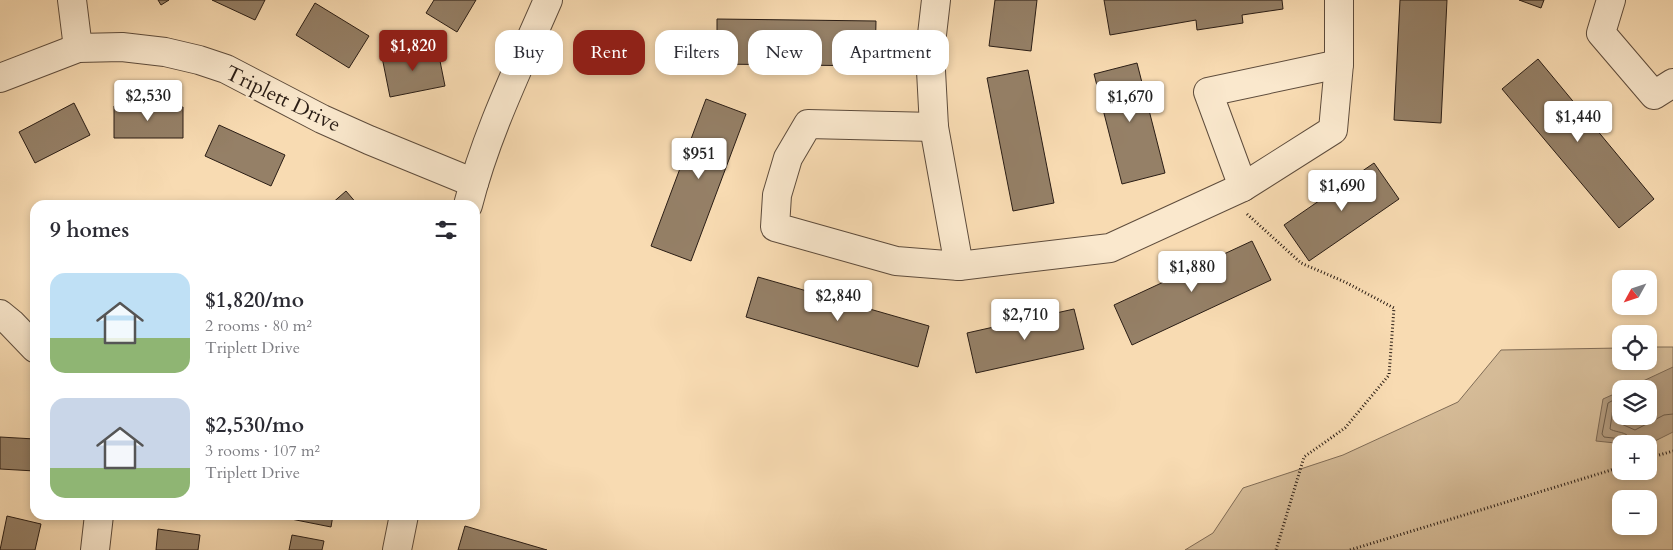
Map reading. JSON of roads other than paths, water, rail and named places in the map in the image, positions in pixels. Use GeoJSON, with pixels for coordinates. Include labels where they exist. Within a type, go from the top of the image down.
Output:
{"type":"FeatureCollection","features":[{"type":"Feature","properties":{"kind":"street"},"geometry":{"type":"LineString","coordinates":[[72,0],[78,48]]}},
{"type":"Feature","properties":{"kind":"street"},"geometry":{"type":"LineString","coordinates":[[471,194],[502,109],[548,0]]}},
{"type":"Feature","properties":{"kind":"street"},"geometry":{"type":"LineString","coordinates":[[936,0],[930,52],[934,127],[959,266]]}},
{"type":"Feature","properties":{"kind":"street"},"geometry":{"type":"LineString","coordinates":[[934,127],[808,124],[788,158],[777,195],[775,227],[896,261],[959,266],[1110,248],[1234,191],[1334,130],[1339,64],[1340,0]]}},
{"type":"Feature","properties":{"kind":"street"},"geometry":{"type":"LineString","coordinates":[[1611,0],[1601,33],[1654,95],[1673,83]]}},
{"type":"Feature","properties":{"kind":"street","name":"Triplett Drive"},"geometry":{"type":"LineString","coordinates":[[0,78],[78,48],[122,47],[164,52],[199,60],[247,79],[471,194]]}},
{"type":"Feature","properties":{"kind":"street"},"geometry":{"type":"LineString","coordinates":[[1234,191],[1208,92],[1339,64]]}},
{"type":"Feature","properties":{"kind":"street"},"geometry":{"type":"LineString","coordinates":[[4,324],[30,344]]}},
{"type":"Feature","properties":{"kind":"street"},"geometry":{"type":"LineString","coordinates":[[95,550],[98,520]]}},
{"type":"Feature","properties":{"kind":"street"},"geometry":{"type":"LineString","coordinates":[[397,550],[403,520]]}},
{"type":"Feature","properties":{"kind":"water"},"geometry":{"type":"Polygon","coordinates":[[[1673,367],[1673,432],[1657,440],[1657,435],[1612,435],[1612,443],[1596,441],[1603,399],[1612,395],[1612,425],[1657,425],[1657,380],[1645,380],[1673,367]]]}}]}
